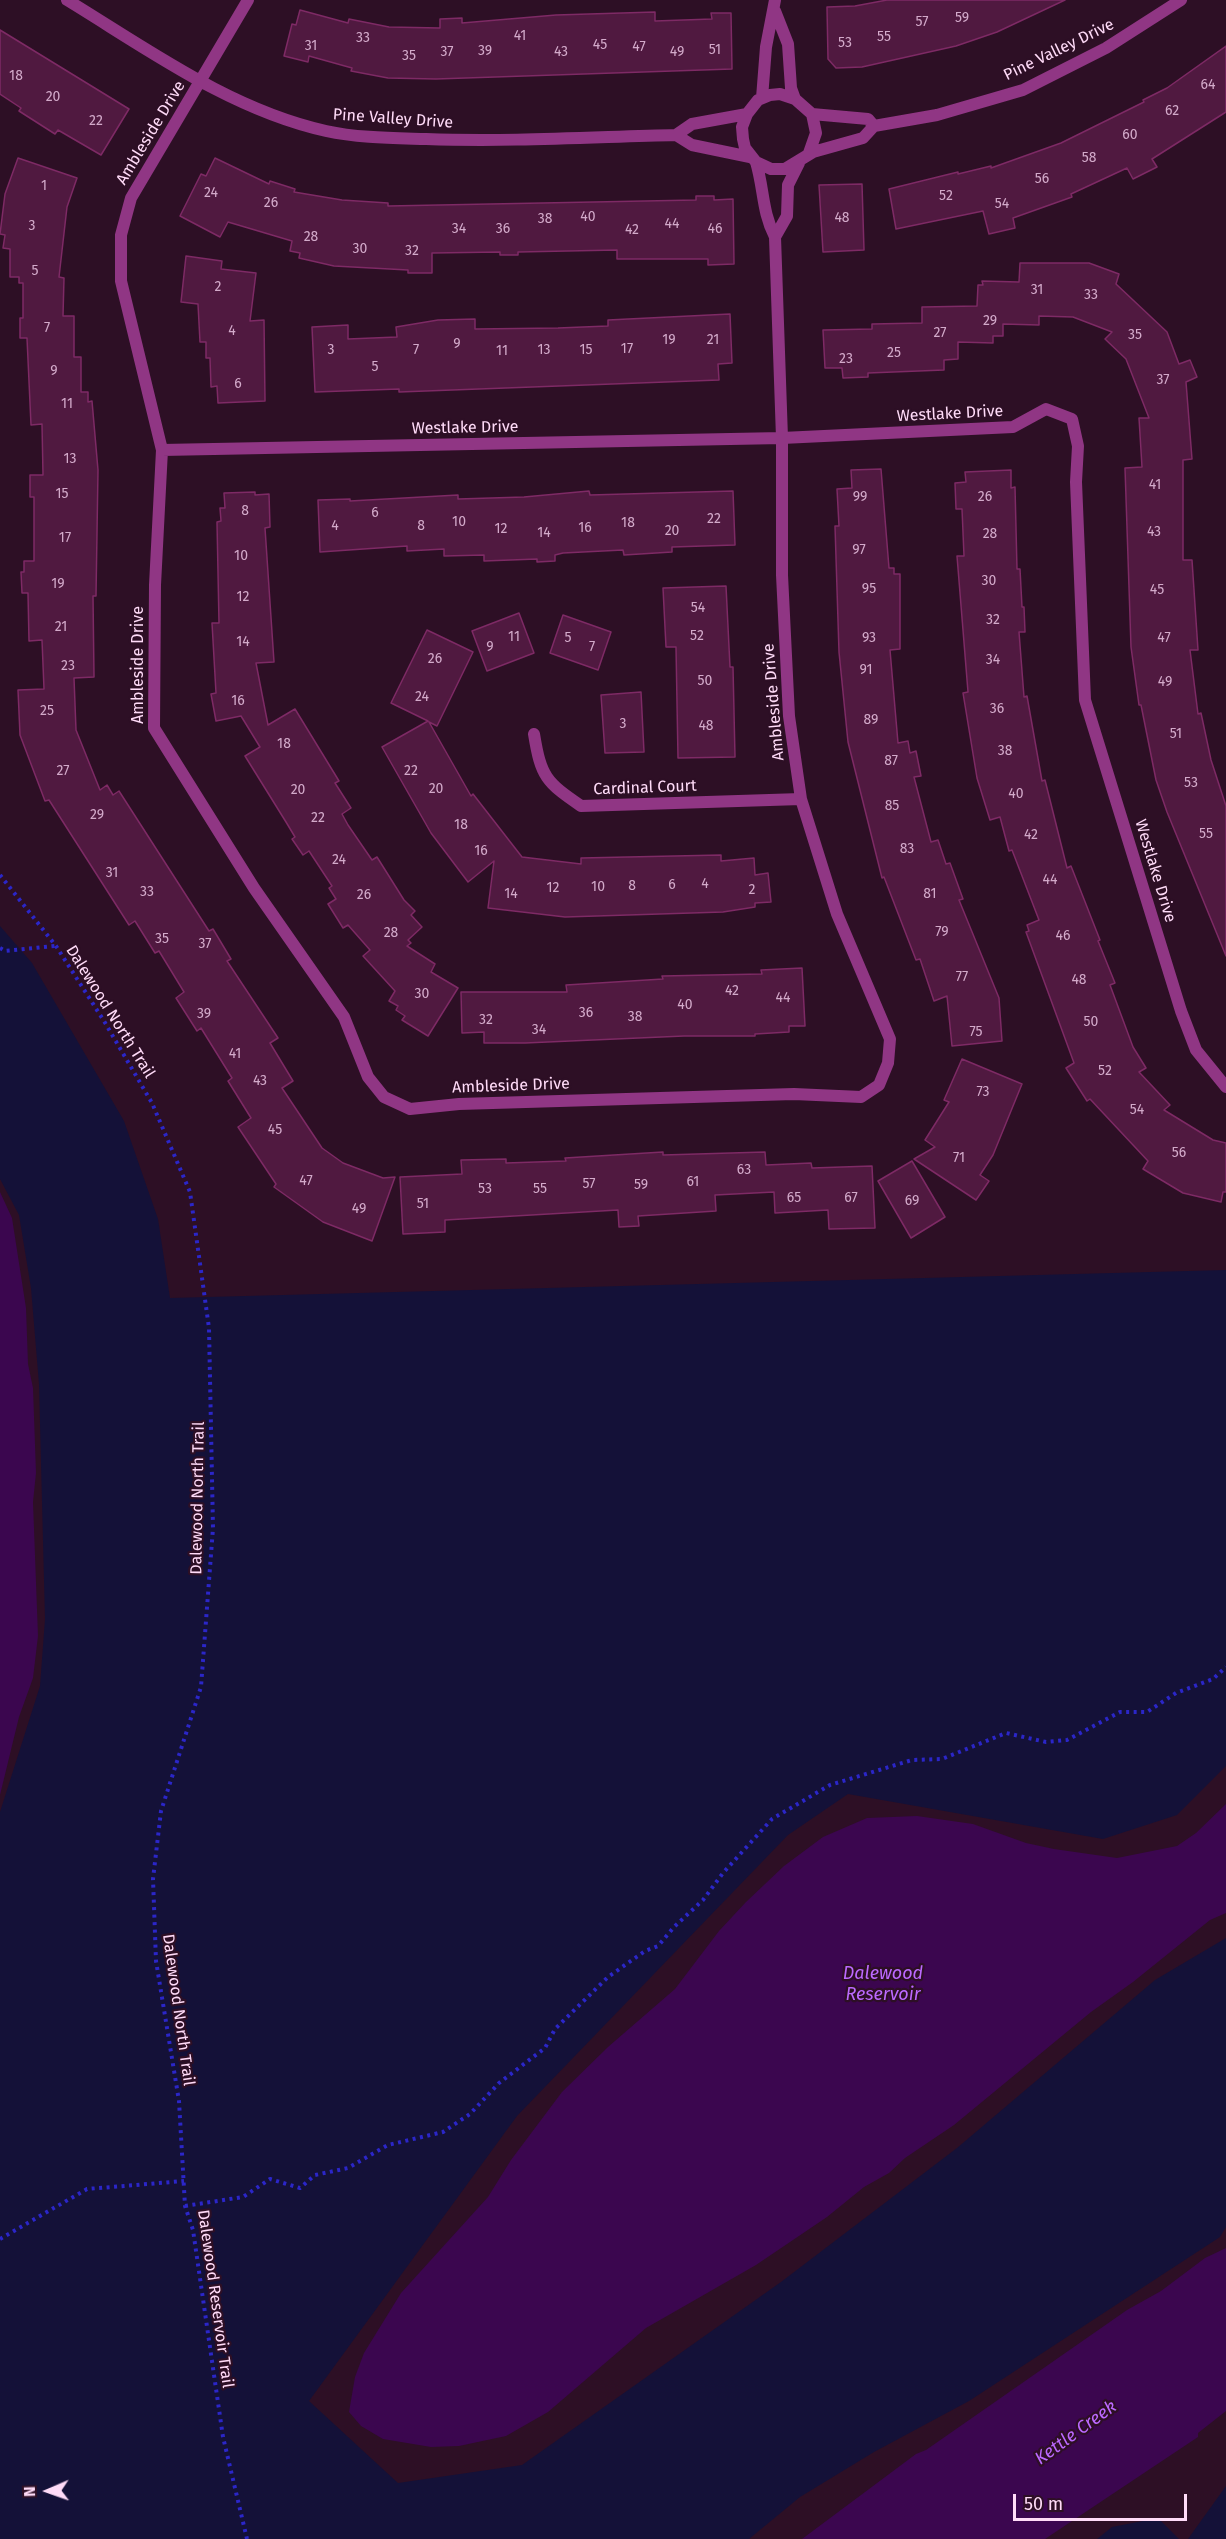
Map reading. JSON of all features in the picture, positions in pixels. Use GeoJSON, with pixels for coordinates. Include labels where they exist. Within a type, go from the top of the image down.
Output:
{"type":"FeatureCollection","features":[{"type":"Feature","properties":{"kind":"street","name":"Pine Valley Drive"},"geometry":{"type":"LineString","coordinates":[[67,0],[200,82],[260,109],[326,131],[456,140],[676,135],[692,124],[747,114]]}},
{"type":"Feature","properties":{"kind":"street","name":"Ambleside Drive"},"geometry":{"type":"LineString","coordinates":[[248,0],[131,198],[121,235],[121,281],[162,450],[155,585],[154,728],[254,888],[344,1017],[368,1077],[384,1097],[410,1110],[459,1104],[782,1094],[861,1097],[879,1085],[888,1064],[890,1039],[837,914],[801,799],[789,704],[782,574],[782,438],[775,237],[765,217],[762,182],[753,160]]}},
{"type":"Feature","properties":{"kind":"street","name":"Pine Valley Drive"},"geometry":{"type":"LineString","coordinates":[[676,135],[692,145],[753,160],[777,170],[792,167],[804,157],[863,138],[874,126],[937,115],[1023,90],[1106,48],[1181,0]]}},
{"type":"Feature","properties":{"kind":"street"},"geometry":{"type":"LineString","coordinates":[[762,98],[766,47],[775,5]]}},
{"type":"Feature","properties":{"kind":"street"},"geometry":{"type":"LineString","coordinates":[[775,5],[788,44],[791,88],[795,99]]}},
{"type":"Feature","properties":{"kind":"street"},"geometry":{"type":"LineString","coordinates":[[753,160],[743,139],[742,127],[747,114],[762,98],[780,94],[795,99],[812,114],[816,133],[804,157]]}},
{"type":"Feature","properties":{"kind":"street","name":"Pine Valley Drive"},"geometry":{"type":"LineString","coordinates":[[812,114],[868,119],[874,126]]}},
{"type":"Feature","properties":{"kind":"street","name":"Ambleside Drive"},"geometry":{"type":"LineString","coordinates":[[775,237],[787,216],[788,185],[804,157]]}},
{"type":"Feature","properties":{"kind":"street","name":"Westlake Drive"},"geometry":{"type":"LineString","coordinates":[[162,450],[782,438],[1013,427],[1046,409],[1072,419],[1078,447],[1076,482],[1085,700],[1181,1011],[1196,1050],[1226,1087]]}},
{"type":"Feature","properties":{"kind":"street","name":"Cardinal Court"},"geometry":{"type":"LineString","coordinates":[[534,734],[539,765],[552,786],[581,806],[801,799]]}},
{"type":"Feature","properties":{"kind":"path"},"geometry":{"type":"LineString","coordinates":[[0,875],[56,946]]}},
{"type":"Feature","properties":{"kind":"path","name":"Dalewood North Trail"},"geometry":{"type":"LineString","coordinates":[[0,948],[5,951],[56,946],[152,1103],[190,1192],[209,1328],[213,1528],[201,1688],[161,1811],[153,1879],[156,1961],[179,2101],[186,2206]]}},
{"type":"Feature","properties":{"kind":"path","name":"Dalewood Reservoir Trail"},"geometry":{"type":"LineString","coordinates":[[247,2539],[223,2437],[193,2230],[186,2206],[243,2197],[270,2179],[300,2188],[315,2175],[348,2168],[388,2145],[443,2132],[470,2114],[499,2083],[545,2048],[555,2030],[608,1977],[645,1951],[658,1946],[674,1927],[703,1900],[723,1873],[772,1819],[830,1785],[912,1760],[942,1758],[1006,1733],[1046,1742],[1067,1740],[1120,1712],[1147,1712],[1176,1693],[1213,1679],[1226,1667]]}},
{"type":"Feature","properties":{"kind":"path"},"geometry":{"type":"LineString","coordinates":[[0,2239],[87,2189],[184,2181]]}},
{"type":"Feature","properties":{"kind":"shaded area"},"geometry":{"type":"Polygon","coordinates":[[[0,926],[32,963],[124,1121],[158,1219],[170,1298],[1226,1270],[1226,1766],[1177,1815],[1103,1839],[848,1794],[788,1835],[517,2116],[309,2401],[398,2483],[522,2465],[781,2282],[957,2148],[1155,1980],[1226,1938],[1226,2227],[1220,2237],[969,2401],[874,2452],[800,2497],[749,2539],[0,2539],[0,1812],[40,1686],[45,1619],[39,1384],[31,1288],[19,1215],[0,1179],[0,926]]]}},
{"type":"Feature","properties":{"kind":"shaded area"},"geometry":{"type":"Polygon","coordinates":[[[1226,2486],[1226,2539],[1188,2539],[1226,2486]]]}},
{"type":"Feature","properties":{"kind":"shaded area"},"geometry":{"type":"Polygon","coordinates":[[[1158,2518],[1179,2539],[1097,2539],[1112,2527],[1158,2518]]]}},
{"type":"Feature","properties":{"kind":"water"},"geometry":{"type":"Polygon","coordinates":[[[0,1192],[12,1218],[26,1308],[28,1364],[33,1388],[36,1473],[33,1502],[38,1636],[33,1678],[19,1717],[0,1795],[0,1192]]]}},
{"type":"Feature","properties":{"kind":"water","name":"Dalewood Reservoir"},"geometry":{"type":"Polygon","coordinates":[[[1226,1804],[1226,1913],[1210,1920],[1133,1982],[1091,2012],[954,2125],[905,2158],[889,2173],[864,2187],[827,2217],[756,2265],[646,2328],[548,2412],[506,2436],[459,2446],[431,2447],[383,2439],[361,2426],[349,2412],[355,2377],[364,2353],[401,2293],[488,2197],[511,2160],[562,2092],[608,2047],[675,1989],[719,1931],[746,1902],[784,1866],[823,1837],[867,1818],[917,1816],[973,1824],[1026,1843],[1054,1849],[1117,1858],[1177,1846],[1196,1833],[1226,1804]]]}},
{"type":"Feature","properties":{"kind":"water","name":"Kettle Creek"},"geometry":{"type":"Polygon","coordinates":[[[1226,2248],[1226,2411],[1198,2433],[1198,2437],[1045,2539],[802,2539],[916,2454],[926,2450],[1127,2310],[1161,2291],[1205,2258],[1226,2248]]]}},
{"type":"Feature","properties":{"kind":"building"},"geometry":{"type":"Polygon","coordinates":[[[887,0],[1065,0],[997,32],[956,46],[862,67],[836,68],[828,59],[827,7],[855,6],[887,0]]]}},
{"type":"Feature","properties":{"kind":"building"},"geometry":{"type":"Polygon","coordinates":[[[300,10],[348,23],[349,19],[389,27],[440,28],[440,19],[462,18],[462,23],[556,15],[655,12],[655,21],[712,19],[711,13],[731,13],[732,69],[436,79],[388,78],[351,71],[352,68],[309,56],[308,62],[284,56],[292,24],[296,25],[300,10]]]}},
{"type":"Feature","properties":{"kind":"building"},"geometry":{"type":"Polygon","coordinates":[[[0,30],[129,109],[101,155],[58,130],[55,134],[19,111],[21,108],[0,94],[0,30]]]}},
{"type":"Feature","properties":{"kind":"building"},"geometry":{"type":"Polygon","coordinates":[[[1226,46],[1226,112],[1152,159],[1157,167],[1133,179],[1127,168],[1071,194],[1072,197],[1013,218],[1015,228],[989,234],[983,211],[896,229],[889,189],[958,172],[958,174],[991,166],[991,168],[1061,143],[1144,102],[1143,100],[1167,88],[1226,46]]]}},
{"type":"Feature","properties":{"kind":"building"},"geometry":{"type":"Polygon","coordinates":[[[18,158],[77,178],[67,207],[59,277],[64,278],[63,316],[74,316],[74,357],[81,357],[81,392],[88,392],[88,402],[92,401],[98,470],[96,596],[93,596],[94,677],[74,678],[76,730],[100,790],[107,785],[113,795],[119,791],[209,931],[213,929],[231,959],[227,961],[278,1038],[270,1043],[293,1081],[282,1088],[322,1148],[343,1163],[383,1178],[395,1177],[372,1241],[323,1222],[274,1187],[276,1184],[238,1127],[251,1118],[228,1081],[232,1078],[201,1028],[197,1031],[176,998],[184,992],[159,951],[155,953],[135,921],[129,925],[49,800],[45,801],[20,735],[18,690],[44,689],[42,640],[29,641],[28,593],[22,593],[21,572],[24,572],[24,561],[34,561],[34,497],[30,497],[30,475],[43,475],[42,424],[31,425],[27,338],[20,338],[20,318],[23,318],[23,283],[19,283],[19,277],[10,277],[10,249],[3,248],[5,235],[0,234],[5,194],[18,158]]]}},
{"type":"Feature","properties":{"kind":"building"},"geometry":{"type":"Polygon","coordinates":[[[215,158],[269,184],[270,181],[295,189],[294,192],[342,200],[388,203],[388,206],[696,200],[696,196],[714,196],[714,200],[733,199],[734,264],[708,265],[708,259],[617,259],[617,250],[518,252],[518,255],[500,255],[500,252],[432,253],[432,273],[334,266],[299,258],[300,253],[290,251],[292,241],[228,222],[220,237],[180,216],[201,174],[206,176],[215,158]]]}},
{"type":"Feature","properties":{"kind":"building"},"geometry":{"type":"Polygon","coordinates":[[[862,184],[864,250],[823,252],[819,185],[862,184]]]}},
{"type":"Feature","properties":{"kind":"building"},"geometry":{"type":"Polygon","coordinates":[[[186,256],[222,261],[221,269],[256,273],[250,321],[264,320],[265,401],[218,403],[217,386],[211,387],[210,358],[206,358],[206,342],[200,342],[198,304],[181,302],[186,256]]]}},
{"type":"Feature","properties":{"kind":"building"},"geometry":{"type":"Polygon","coordinates":[[[1020,263],[1089,263],[1119,274],[1116,284],[1167,332],[1179,364],[1190,360],[1197,377],[1186,382],[1192,459],[1183,460],[1183,560],[1192,560],[1198,650],[1190,650],[1198,714],[1201,713],[1211,760],[1226,806],[1226,956],[1167,812],[1156,780],[1141,705],[1139,705],[1131,647],[1125,468],[1142,467],[1139,418],[1149,418],[1126,359],[1105,339],[1112,332],[1073,317],[1039,316],[1039,325],[1003,324],[1003,336],[993,336],[993,343],[958,342],[958,359],[944,360],[944,370],[868,373],[868,377],[843,378],[842,368],[825,368],[823,330],[872,329],[872,324],[922,323],[922,307],[977,306],[978,285],[983,285],[982,281],[1019,282],[1020,263]]]}},
{"type":"Feature","properties":{"kind":"building"},"geometry":{"type":"Polygon","coordinates":[[[730,314],[732,363],[718,364],[719,380],[399,392],[399,389],[315,392],[312,327],[348,325],[348,339],[397,337],[396,327],[438,320],[475,319],[475,329],[558,328],[608,326],[608,320],[730,314]]]}},
{"type":"Feature","properties":{"kind":"building"},"geometry":{"type":"Polygon","coordinates":[[[881,469],[889,568],[894,568],[894,574],[900,574],[900,649],[890,650],[898,743],[908,741],[910,753],[916,751],[921,776],[914,777],[931,842],[938,840],[946,864],[950,863],[963,899],[959,900],[999,998],[1002,1041],[952,1046],[947,996],[934,1001],[920,959],[916,960],[884,877],[882,878],[848,742],[839,652],[835,526],[839,526],[837,489],[852,488],[851,470],[881,469]]]}},
{"type":"Feature","properties":{"kind":"building"},"geometry":{"type":"Polygon","coordinates":[[[1011,470],[1011,488],[1015,487],[1017,569],[1020,569],[1022,607],[1024,607],[1025,632],[1019,632],[1024,697],[1027,696],[1042,781],[1045,780],[1067,868],[1071,866],[1115,983],[1110,985],[1133,1047],[1146,1068],[1139,1072],[1170,1105],[1164,1110],[1213,1140],[1226,1143],[1226,1192],[1223,1192],[1221,1202],[1183,1193],[1143,1169],[1148,1161],[1090,1099],[1087,1101],[1066,1068],[1074,1063],[1026,932],[1029,931],[1027,925],[1039,920],[1012,850],[1009,851],[1000,817],[990,820],[977,778],[963,693],[968,692],[957,556],[964,556],[962,509],[956,509],[955,483],[966,482],[965,472],[1011,470]]]}},
{"type":"Feature","properties":{"kind":"building"},"geometry":{"type":"Polygon","coordinates":[[[589,491],[590,495],[733,491],[735,545],[672,547],[672,552],[624,555],[623,550],[563,553],[555,555],[555,561],[537,562],[537,559],[484,561],[484,555],[444,556],[444,549],[407,551],[407,546],[320,552],[318,500],[350,499],[350,501],[458,495],[458,499],[524,497],[589,491]]]}},
{"type":"Feature","properties":{"kind":"building"},"geometry":{"type":"Polygon","coordinates":[[[255,492],[255,495],[269,494],[270,527],[265,528],[274,662],[256,663],[268,725],[295,709],[339,781],[335,783],[351,808],[342,814],[348,825],[372,860],[377,857],[404,900],[415,911],[411,915],[422,927],[408,940],[411,943],[407,946],[435,964],[431,972],[458,988],[428,1036],[402,1020],[405,1016],[396,1010],[398,1006],[389,1001],[395,991],[363,956],[370,950],[348,925],[343,928],[328,904],[336,899],[329,888],[332,886],[309,851],[303,855],[292,839],[295,837],[245,756],[260,747],[241,716],[216,721],[211,694],[216,693],[212,623],[219,623],[217,522],[221,521],[220,508],[225,508],[224,493],[255,492]]]}},
{"type":"Feature","properties":{"kind":"building"},"geometry":{"type":"Polygon","coordinates":[[[726,586],[730,667],[733,667],[735,757],[678,758],[676,647],[666,647],[663,588],[726,586]]]}},
{"type":"Feature","properties":{"kind":"building"},"geometry":{"type":"Polygon","coordinates":[[[519,613],[534,653],[487,671],[472,631],[519,613]]]}},
{"type":"Feature","properties":{"kind":"building"},"geometry":{"type":"Polygon","coordinates":[[[563,615],[611,632],[598,670],[550,653],[563,615]]]}},
{"type":"Feature","properties":{"kind":"building"},"geometry":{"type":"Polygon","coordinates":[[[427,630],[473,652],[437,726],[429,722],[471,796],[473,794],[522,857],[581,864],[581,858],[721,855],[721,861],[754,858],[755,875],[768,873],[771,902],[755,903],[755,907],[723,912],[565,917],[488,908],[494,861],[468,882],[431,833],[382,747],[428,721],[391,703],[427,630]]]}},
{"type":"Feature","properties":{"kind":"building"},"geometry":{"type":"Polygon","coordinates":[[[641,692],[644,752],[605,753],[601,695],[641,692]]]}},
{"type":"Feature","properties":{"kind":"building"},"geometry":{"type":"Polygon","coordinates":[[[802,968],[805,1026],[789,1026],[789,1032],[755,1034],[755,1036],[684,1036],[525,1043],[484,1043],[484,1032],[462,1033],[461,992],[567,992],[566,985],[663,979],[662,976],[762,974],[761,970],[802,968]]]}},
{"type":"Feature","properties":{"kind":"building"},"geometry":{"type":"Polygon","coordinates":[[[962,1059],[1022,1084],[993,1155],[980,1175],[989,1181],[976,1200],[914,1159],[935,1147],[925,1140],[949,1102],[944,1100],[962,1059]]]}},
{"type":"Feature","properties":{"kind":"building"},"geometry":{"type":"Polygon","coordinates":[[[663,1152],[663,1155],[765,1152],[766,1165],[811,1163],[812,1168],[872,1166],[875,1228],[829,1229],[828,1210],[775,1213],[774,1192],[715,1195],[716,1211],[638,1216],[639,1226],[619,1227],[618,1210],[445,1220],[445,1232],[403,1234],[400,1177],[462,1174],[461,1160],[506,1159],[506,1163],[566,1161],[565,1158],[663,1152]]]}},
{"type":"Feature","properties":{"kind":"building"},"geometry":{"type":"Polygon","coordinates":[[[912,1161],[945,1217],[911,1238],[878,1181],[912,1161]]]}}]}
